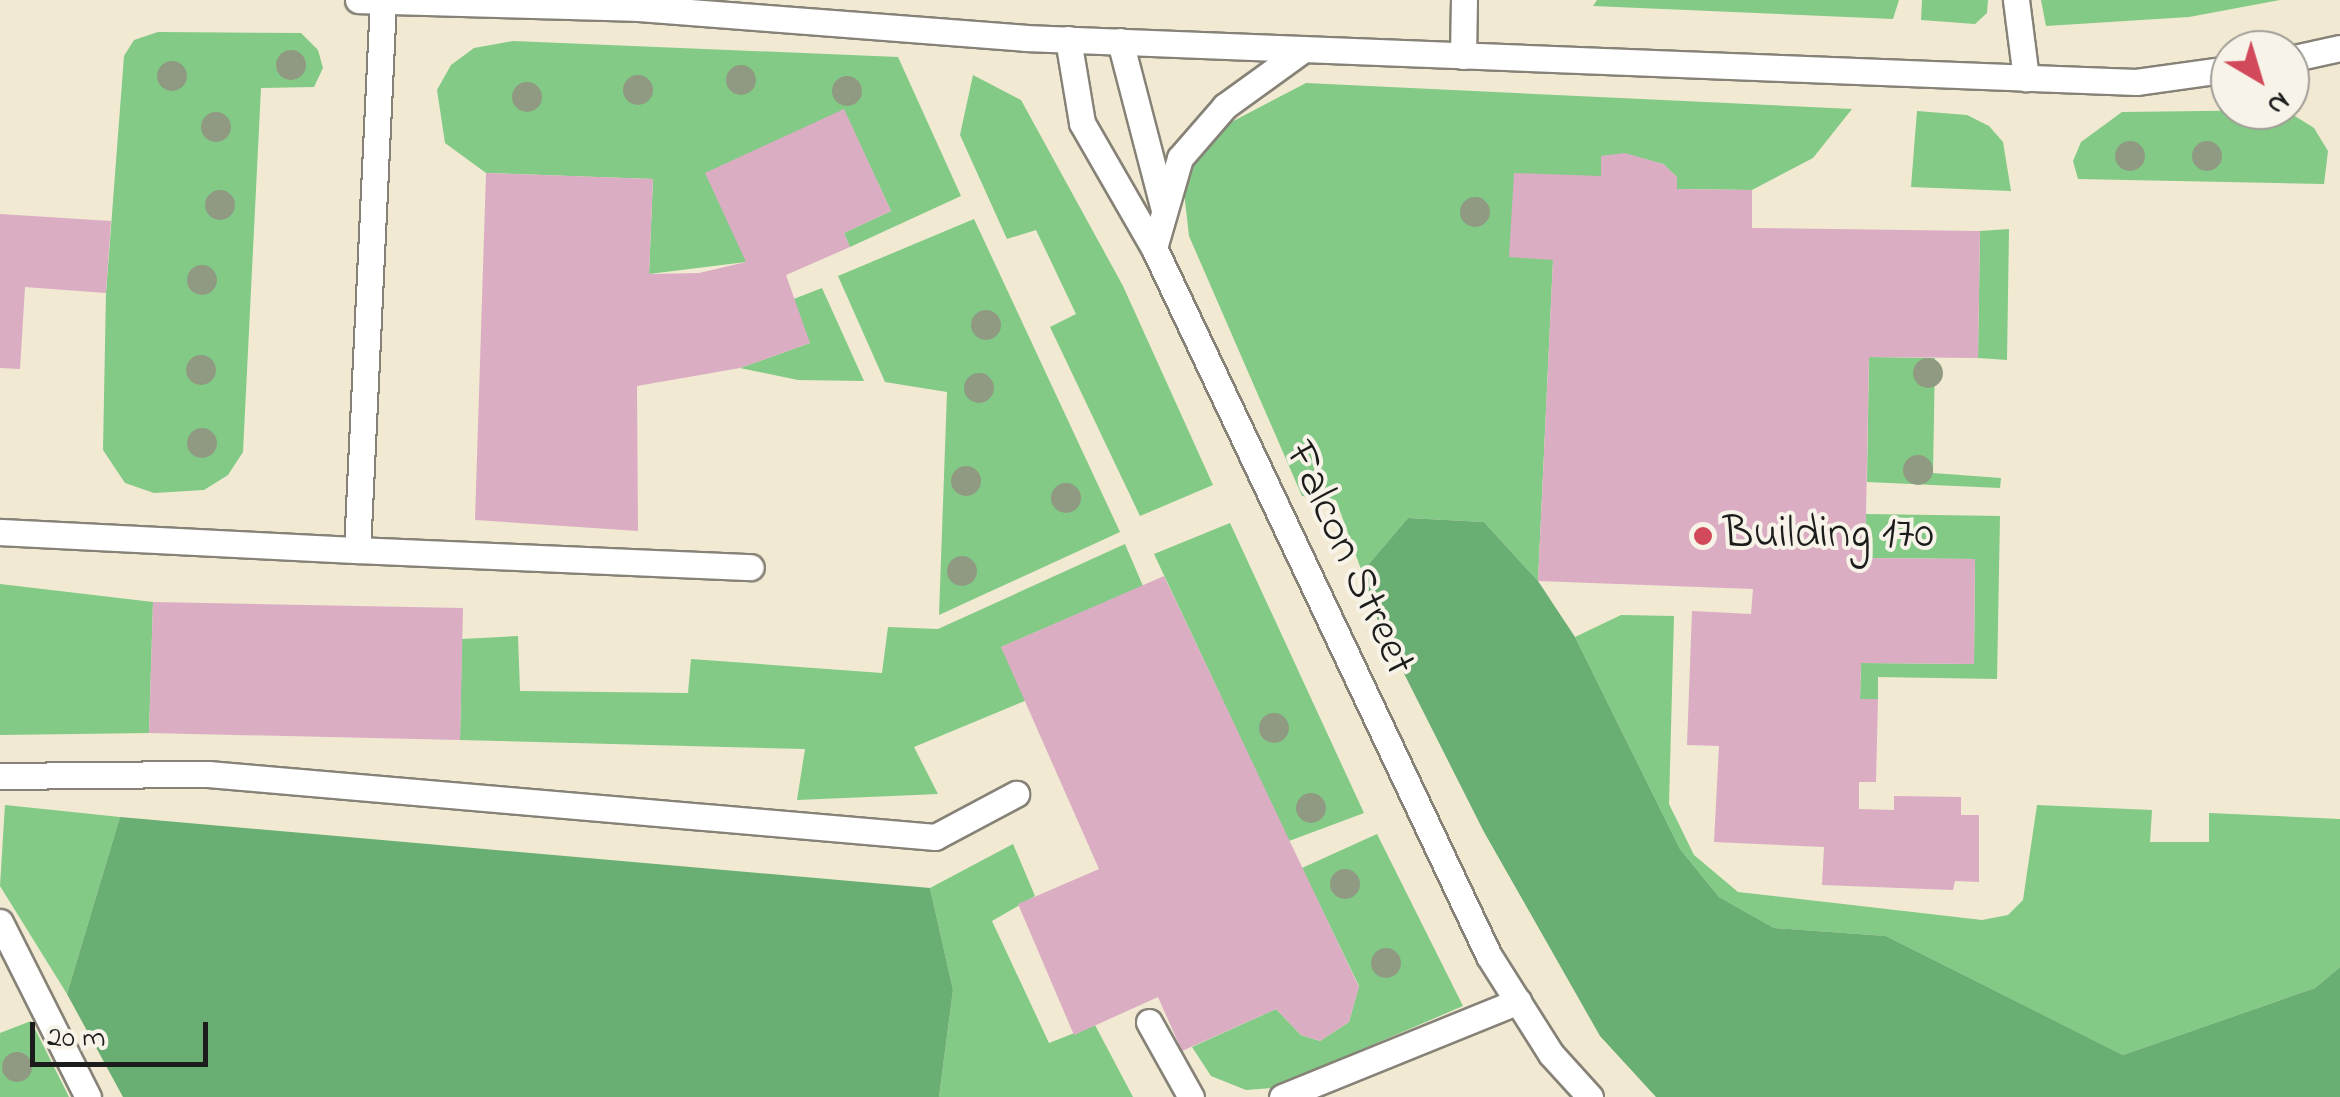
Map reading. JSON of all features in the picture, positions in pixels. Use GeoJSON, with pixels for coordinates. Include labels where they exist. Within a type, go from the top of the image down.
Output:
{"type":"FeatureCollection","features":[{"type":"Feature","properties":{"kind":"lane"},"geometry":{"type":"LineString","coordinates":[[358,0],[690,6],[1068,39],[2026,78],[2136,82],[2210,72]]}},
{"type":"Feature","properties":{"kind":"lane"},"geometry":{"type":"LineString","coordinates":[[357,550],[383,0]]}},
{"type":"Feature","properties":{"kind":"lane"},"geometry":{"type":"LineString","coordinates":[[1462,56],[1464,0]]}},
{"type":"Feature","properties":{"kind":"lane"},"geometry":{"type":"LineString","coordinates":[[2016,0],[2026,78]]}},
{"type":"Feature","properties":{"kind":"lane","name":"Falcon Street"},"geometry":{"type":"LineString","coordinates":[[1068,39],[1082,123],[1154,248],[1489,956],[1551,1054],[1590,1097]]}},
{"type":"Feature","properties":{"kind":"lane"},"geometry":{"type":"LineString","coordinates":[[1120,41],[1164,211]]}},
{"type":"Feature","properties":{"kind":"lane"},"geometry":{"type":"LineString","coordinates":[[2310,55],[2340,48]]}},
{"type":"Feature","properties":{"kind":"lane"},"geometry":{"type":"LineString","coordinates":[[1154,248],[1180,158],[1225,106],[1304,49]]}},
{"type":"Feature","properties":{"kind":"lane"},"geometry":{"type":"LineString","coordinates":[[0,532],[751,566]]}},
{"type":"Feature","properties":{"kind":"lane"},"geometry":{"type":"LineString","coordinates":[[0,776],[208,774],[936,837],[1016,794]]}},
{"type":"Feature","properties":{"kind":"lane"},"geometry":{"type":"LineString","coordinates":[[0,922],[88,1097]]}},
{"type":"Feature","properties":{"kind":"lane"},"geometry":{"type":"LineString","coordinates":[[1282,1097],[1518,1001]]}},
{"type":"Feature","properties":{"kind":"lane"},"geometry":{"type":"LineString","coordinates":[[1150,1022],[1191,1097]]}},
{"type":"Feature","properties":{"kind":"green space"},"geometry":{"type":"Polygon","coordinates":[[[1597,0],[1899,0],[1893,19],[1593,6],[1597,0]]]}},
{"type":"Feature","properties":{"kind":"green space"},"geometry":{"type":"Polygon","coordinates":[[[1922,0],[1988,0],[1987,13],[1975,24],[1921,20],[1922,0]]]}},
{"type":"Feature","properties":{"kind":"green space"},"geometry":{"type":"Polygon","coordinates":[[[2041,0],[2280,0],[2189,17],[2046,26],[2041,0]]]}},
{"type":"Feature","properties":{"kind":"green space"},"geometry":{"type":"Polygon","coordinates":[[[158,32],[301,33],[318,50],[323,68],[314,87],[261,88],[243,452],[228,475],[204,490],[154,493],[125,483],[103,450],[106,293],[124,56],[134,40],[158,32]]]}},
{"type":"Feature","properties":{"kind":"green space"},"geometry":{"type":"Polygon","coordinates":[[[513,41],[898,57],[961,196],[850,247],[844,233],[891,211],[844,110],[746,262],[649,274],[653,179],[486,173],[445,143],[437,90],[451,65],[474,48],[513,41]]]}},
{"type":"Feature","properties":{"kind":"green space"},"geometry":{"type":"Polygon","coordinates":[[[973,75],[1021,100],[1123,286],[1213,485],[1140,516],[1050,327],[1076,314],[1036,230],[1007,239],[960,135],[973,75]]]}},
{"type":"Feature","properties":{"kind":"green space"},"geometry":{"type":"Polygon","coordinates":[[[1306,83],[1852,109],[1813,158],[1752,190],[1677,189],[1677,177],[1663,164],[1625,154],[1602,156],[1601,176],[1553,260],[1538,581],[1484,522],[1408,518],[1362,572],[1336,500],[1302,496],[1189,236],[1184,192],[1198,155],[1220,128],[1306,83]]]}},
{"type":"Feature","properties":{"kind":"green space"},"geometry":{"type":"Polygon","coordinates":[[[1917,111],[1967,115],[1989,126],[2003,142],[2011,191],[1911,187],[1917,111]]]}},
{"type":"Feature","properties":{"kind":"green space"},"geometry":{"type":"Polygon","coordinates":[[[2210,111],[2210,130],[2310,130],[2310,126],[2328,151],[2324,184],[2078,179],[2073,161],[2081,142],[2122,112],[2210,111]]]}},
{"type":"Feature","properties":{"kind":"green space"},"geometry":{"type":"Polygon","coordinates":[[[974,219],[1120,532],[939,615],[947,392],[885,382],[838,276],[974,219]]]}},
{"type":"Feature","properties":{"kind":"green space"},"geometry":{"type":"Polygon","coordinates":[[[2009,229],[2007,360],[1978,358],[1980,231],[2009,229]]]}},
{"type":"Feature","properties":{"kind":"green space"},"geometry":{"type":"Polygon","coordinates":[[[822,288],[864,381],[798,380],[740,368],[810,343],[791,300],[822,288]]]}},
{"type":"Feature","properties":{"kind":"green space"},"geometry":{"type":"Polygon","coordinates":[[[1869,357],[1935,358],[1933,473],[2001,478],[2000,488],[1867,482],[1869,357]]]}},
{"type":"Feature","properties":{"kind":"green space"},"geometry":{"type":"Polygon","coordinates":[[[1866,514],[2000,516],[1997,679],[1878,677],[1878,699],[1860,699],[1861,663],[1974,664],[1975,559],[1865,558],[1866,514]]]}},
{"type":"Feature","properties":{"kind":"green space"},"geometry":{"type":"Polygon","coordinates":[[[1408,518],[1484,522],[1538,581],[1575,637],[1680,849],[1719,897],[1774,928],[1886,936],[2123,1055],[2315,988],[2340,967],[2340,1097],[1656,1097],[1600,1036],[1484,832],[1379,624],[1362,572],[1408,518]]]}},
{"type":"Feature","properties":{"kind":"green space"},"geometry":{"type":"Polygon","coordinates":[[[1230,523],[1364,813],[1289,841],[1154,554],[1230,523]]]}},
{"type":"Feature","properties":{"kind":"green space"},"geometry":{"type":"Polygon","coordinates":[[[1125,544],[1143,586],[1001,647],[1027,700],[914,747],[938,794],[797,800],[805,749],[460,740],[462,639],[518,636],[520,691],[688,693],[691,659],[882,673],[888,627],[938,629],[1125,544]]]}},
{"type":"Feature","properties":{"kind":"green space"},"geometry":{"type":"Polygon","coordinates":[[[0,584],[153,602],[149,733],[0,735],[0,584]]]}},
{"type":"Feature","properties":{"kind":"green space"},"geometry":{"type":"Polygon","coordinates":[[[1621,615],[1674,616],[1669,804],[1694,855],[1738,892],[1982,920],[2008,915],[2023,900],[2037,805],[2152,810],[2150,842],[2209,842],[2209,813],[2340,819],[2340,967],[2315,988],[2123,1055],[1886,936],[1774,928],[1719,897],[1680,849],[1575,637],[1621,615]]]}},
{"type":"Feature","properties":{"kind":"green space"},"geometry":{"type":"Polygon","coordinates":[[[5,805],[120,817],[67,994],[0,886],[5,805]]]}},
{"type":"Feature","properties":{"kind":"green space"},"geometry":{"type":"Polygon","coordinates":[[[120,817],[930,888],[953,990],[939,1097],[123,1097],[67,994],[120,817]]]}},
{"type":"Feature","properties":{"kind":"green space"},"geometry":{"type":"Polygon","coordinates":[[[1377,834],[1463,1006],[1272,1088],[1246,1090],[1211,1076],[1192,1047],[1276,1009],[1301,1035],[1320,1041],[1349,1022],[1359,986],[1302,868],[1377,834]]]}},
{"type":"Feature","properties":{"kind":"green space"},"geometry":{"type":"Polygon","coordinates":[[[1013,844],[1035,896],[992,921],[1049,1043],[1095,1025],[1133,1097],[939,1097],[953,990],[930,888],[1013,844]]]}},
{"type":"Feature","properties":{"kind":"green space"},"geometry":{"type":"Polygon","coordinates":[[[31,1021],[69,1097],[0,1097],[0,1033],[31,1021]]]}},
{"type":"Feature","properties":{"kind":"building"},"geometry":{"type":"Polygon","coordinates":[[[844,109],[891,211],[844,233],[850,247],[786,275],[810,343],[740,368],[637,386],[638,531],[475,520],[486,173],[653,179],[649,274],[699,273],[746,262],[705,173],[844,109]]]}},
{"type":"Feature","properties":{"kind":"building","name":"Building 170"},"geometry":{"type":"Polygon","coordinates":[[[1625,153],[1663,164],[1677,177],[1677,189],[1752,190],[1752,228],[1980,231],[1978,358],[1869,357],[1865,558],[1975,559],[1974,664],[1861,663],[1860,699],[1878,699],[1876,782],[1859,782],[1859,809],[1894,810],[1894,796],[1961,797],[1961,815],[1979,815],[1979,882],[1955,881],[1953,890],[1822,885],[1824,847],[1714,842],[1719,746],[1687,745],[1692,611],[1751,614],[1753,589],[1538,581],[1553,260],[1509,257],[1514,173],[1601,176],[1601,156],[1625,153]]]}},
{"type":"Feature","properties":{"kind":"building"},"geometry":{"type":"Polygon","coordinates":[[[0,214],[111,221],[106,293],[25,287],[20,369],[0,368],[0,214]]]}},
{"type":"Feature","properties":{"kind":"building"},"geometry":{"type":"Polygon","coordinates":[[[1164,576],[1359,987],[1349,1022],[1320,1041],[1301,1035],[1276,1009],[1182,1051],[1158,997],[1074,1035],[1018,904],[1099,869],[1001,647],[1164,576]]]}},
{"type":"Feature","properties":{"kind":"building"},"geometry":{"type":"Polygon","coordinates":[[[153,602],[463,608],[460,740],[149,733],[153,602]]]}},
{"type":"Feature","properties":{"kind":"place","name":"Building 170"},"geometry":{"type":"Point","coordinates":[1703,536]}}]}
